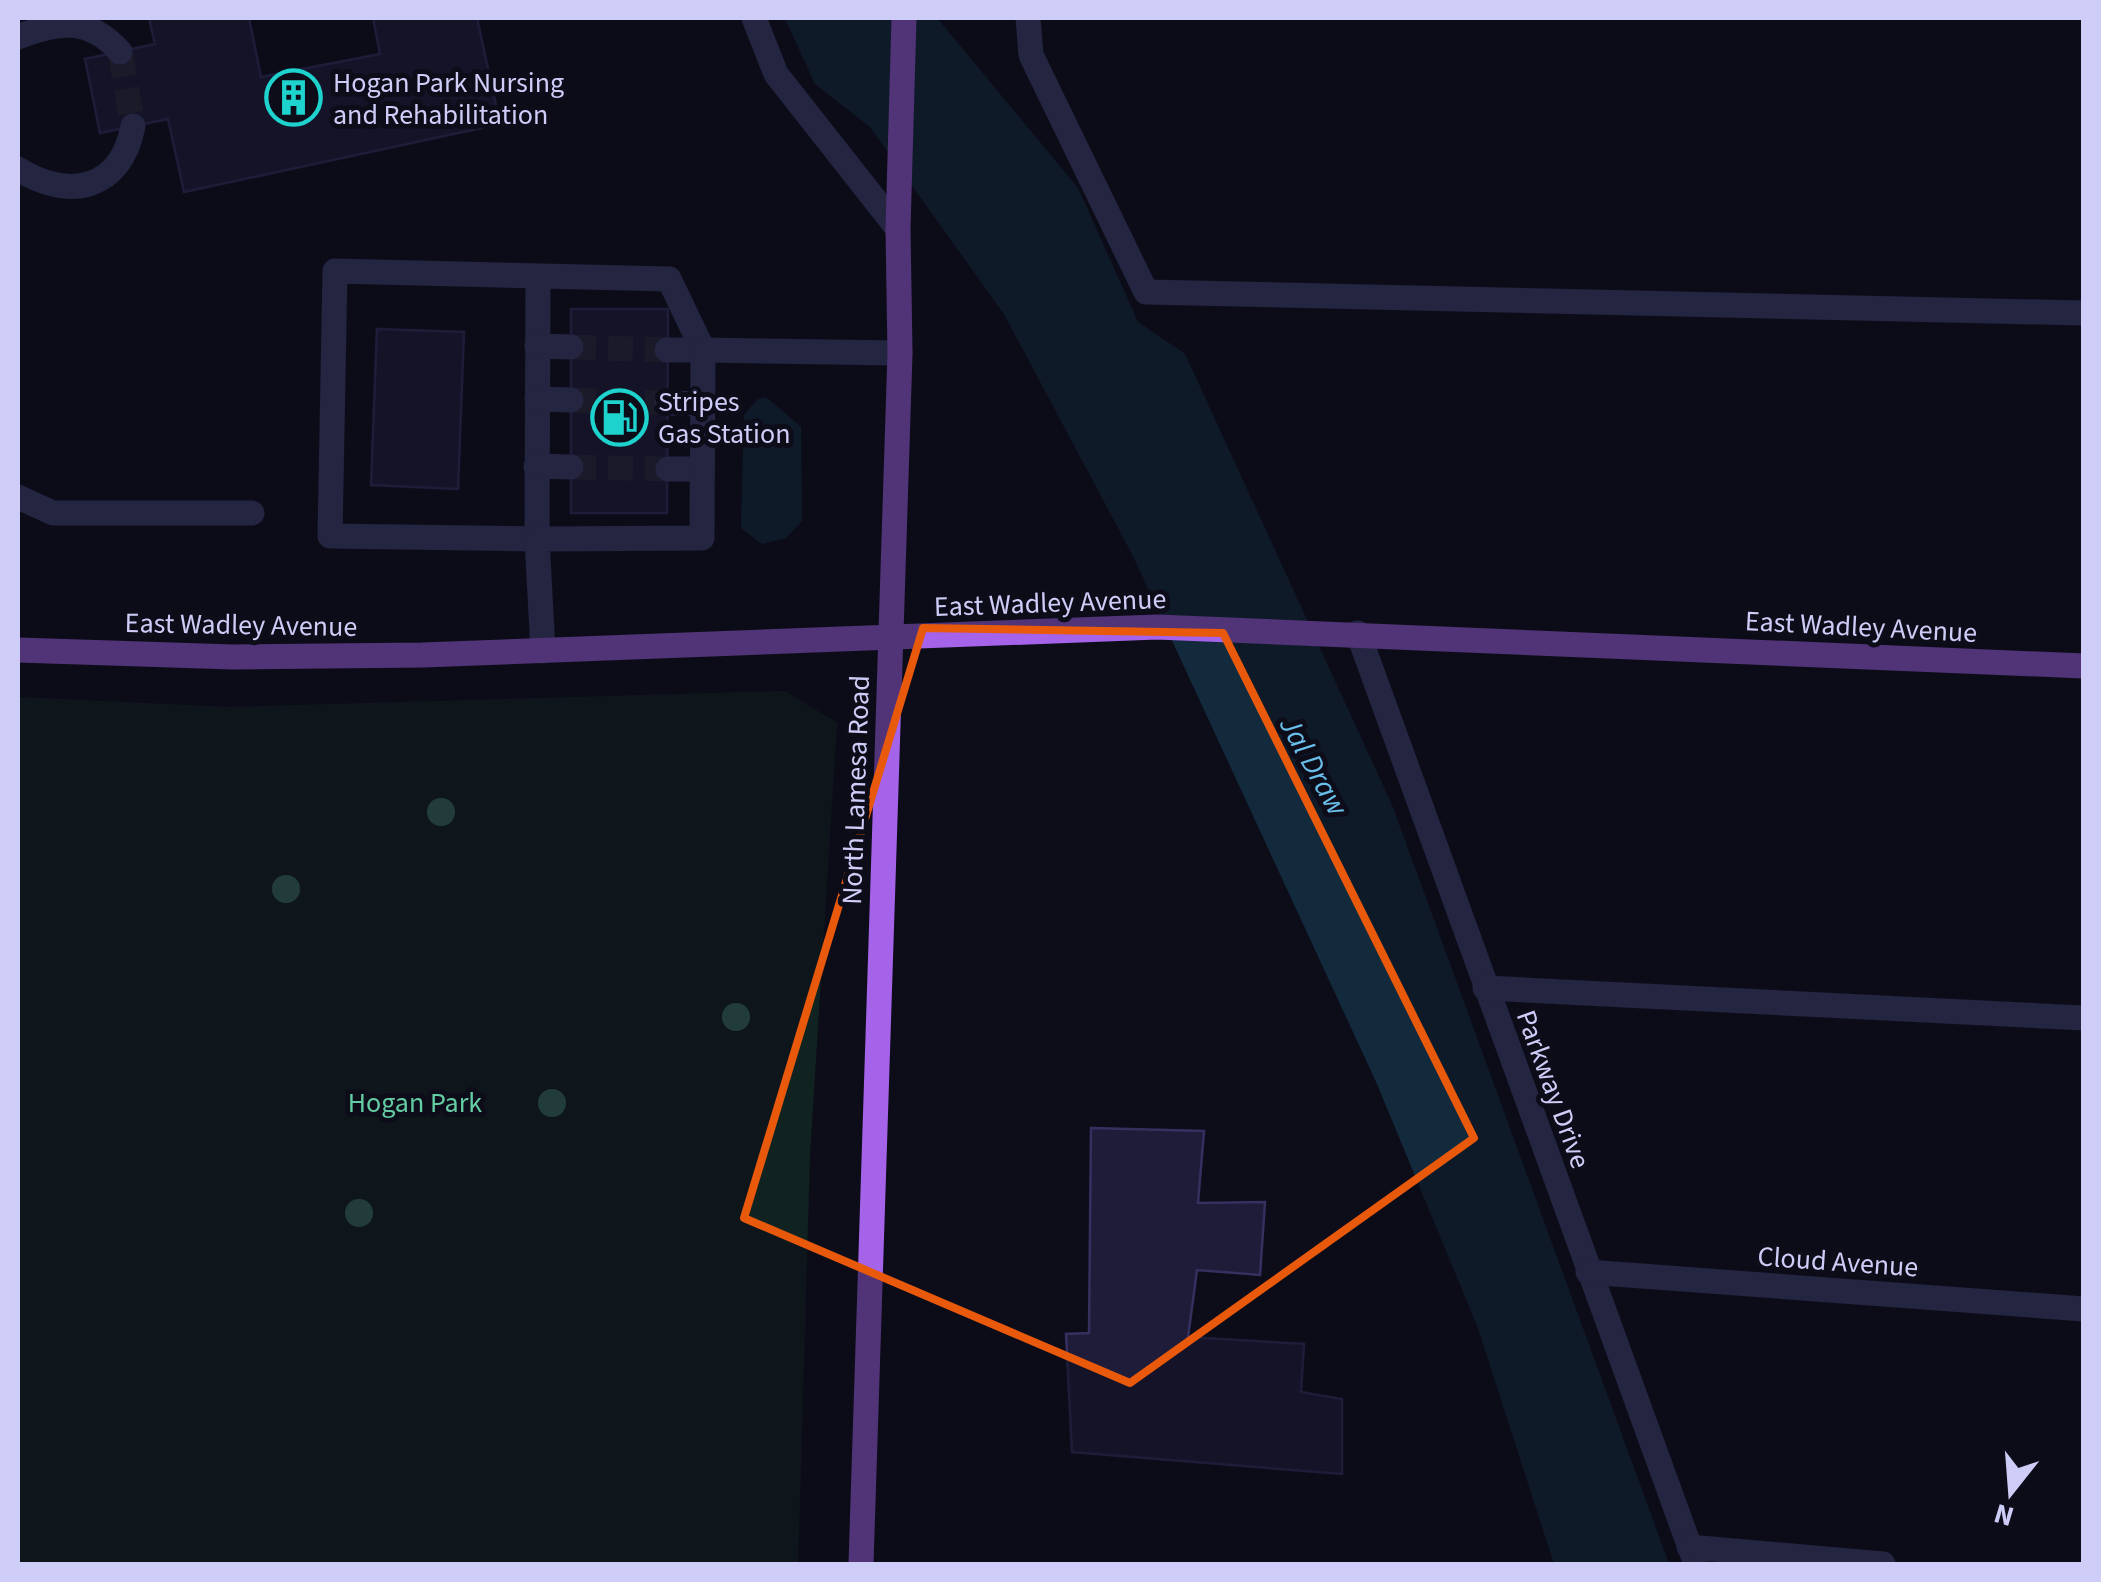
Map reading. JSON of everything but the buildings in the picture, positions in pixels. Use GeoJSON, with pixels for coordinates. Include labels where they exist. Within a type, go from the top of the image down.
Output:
{"type":"FeatureCollection","features":[{"type":"Feature","properties":{"kind":"main road","name":"North Lamesa Road"},"geometry":{"type":"LineString","coordinates":[[862,1564],[900,353],[898,229],[904,18]]}},
{"type":"Feature","properties":{"kind":"main road","name":"East Wadley Avenue"},"geometry":{"type":"LineString","coordinates":[[18,650],[233,656],[543,650],[1157,627],[2084,666]]}},
{"type":"Feature","properties":{"kind":"street"},"geometry":{"type":"LineString","coordinates":[[754,18],[776,74],[898,229]]}},
{"type":"Feature","properties":{"kind":"street"},"geometry":{"type":"LineString","coordinates":[[1028,18],[1031,55],[1146,292],[2084,313]]}},
{"type":"Feature","properties":{"kind":"street"},"geometry":{"type":"LineString","coordinates":[[18,37],[46,25],[80,26],[104,34],[120,52]]}},
{"type":"Feature","properties":{"kind":"street"},"geometry":{"type":"LineString","coordinates":[[18,169],[67,189],[96,182],[115,168],[129,149],[133,126]]}},
{"type":"Feature","properties":{"kind":"street"},"geometry":{"type":"LineString","coordinates":[[335,271],[538,278],[668,279],[703,350],[702,538],[330,536],[335,271]]}},
{"type":"Feature","properties":{"kind":"street"},"geometry":{"type":"LineString","coordinates":[[538,278],[536,466],[543,650]]}},
{"type":"Feature","properties":{"kind":"street"},"geometry":{"type":"LineString","coordinates":[[537,346],[571,347]]}},
{"type":"Feature","properties":{"kind":"street"},"geometry":{"type":"LineString","coordinates":[[668,350],[900,353]]}},
{"type":"Feature","properties":{"kind":"street"},"geometry":{"type":"LineString","coordinates":[[537,399],[571,400]]}},
{"type":"Feature","properties":{"kind":"street"},"geometry":{"type":"LineString","coordinates":[[667,403],[702,404]]}},
{"type":"Feature","properties":{"kind":"street"},"geometry":{"type":"LineString","coordinates":[[536,466],[571,467]]}},
{"type":"Feature","properties":{"kind":"street"},"geometry":{"type":"LineString","coordinates":[[668,469],[700,469]]}},
{"type":"Feature","properties":{"kind":"street"},"geometry":{"type":"LineString","coordinates":[[18,497],[53,513],[252,513]]}},
{"type":"Feature","properties":{"kind":"street","name":"Parkway Drive"},"geometry":{"type":"LineString","coordinates":[[1358,633],[1692,1556]]}},
{"type":"Feature","properties":{"kind":"street"},"geometry":{"type":"LineString","coordinates":[[1485,988],[2084,1018]]}},
{"type":"Feature","properties":{"kind":"street","name":"Cloud Avenue"},"geometry":{"type":"LineString","coordinates":[[1588,1272],[2084,1309]]}},
{"type":"Feature","properties":{"kind":"street"},"geometry":{"type":"LineString","coordinates":[[1692,1556],[1883,1564]]}},
{"type":"Feature","properties":{"kind":"highlighted area"},"geometry":{"type":"Polygon","coordinates":[[[923,628],[1223,633],[1474,1138],[1130,1383],[744,1218],[923,628]]]}},
{"type":"Feature","properties":{"kind":"green space","name":"Hogan Park"},"geometry":{"type":"Polygon","coordinates":[[[785,691],[837,723],[810,1155],[798,1564],[18,1564],[18,697],[227,707],[785,691]]]}},
{"type":"Feature","properties":{"kind":"water","name":"Jal Draw"},"geometry":{"type":"Polygon","coordinates":[[[785,18],[937,18],[1078,188],[1138,322],[1185,354],[1392,805],[1669,1564],[1554,1564],[1478,1328],[1377,1084],[1132,554],[1004,314],[870,127],[815,84],[785,18]]]}},
{"type":"Feature","properties":{"kind":"water"},"geometry":{"type":"Polygon","coordinates":[[[766,397],[801,427],[802,521],[786,538],[762,544],[741,528],[744,415],[758,399],[766,397]]]}},
{"type":"Feature","properties":{"kind":"tunnel"},"geometry":{"type":"LineString","coordinates":[[120,52],[133,126]]}},
{"type":"Feature","properties":{"kind":"tunnel"},"geometry":{"type":"LineString","coordinates":[[571,347],[667,350]]}},
{"type":"Feature","properties":{"kind":"tunnel"},"geometry":{"type":"LineString","coordinates":[[571,400],[667,403]]}},
{"type":"Feature","properties":{"kind":"tunnel"},"geometry":{"type":"LineString","coordinates":[[571,467],[668,469]]}},
{"type":"Feature","properties":{"kind":"place","name":"Hogan Park Nursing and Rehabilitation"},"geometry":{"type":"Point","coordinates":[294,98]}},
{"type":"Feature","properties":{"kind":"place","name":"Stripes Gas Station"},"geometry":{"type":"Point","coordinates":[619,417]}}]}
